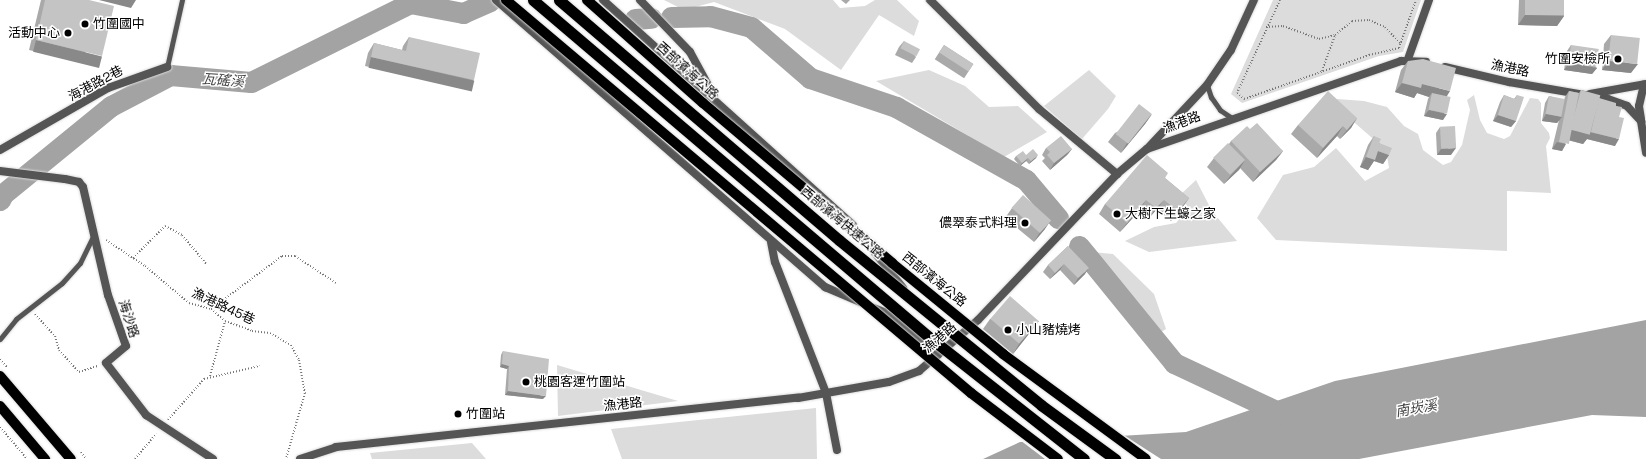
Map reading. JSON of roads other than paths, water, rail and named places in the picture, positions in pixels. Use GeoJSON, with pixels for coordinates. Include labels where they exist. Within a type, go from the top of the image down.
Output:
{"type":"FeatureCollection","features":[{"type":"Feature","properties":{"kind":"highway"},"geometry":{"type":"LineString","coordinates":[[533,0],[929,337],[1084,459]]}},
{"type":"Feature","properties":{"kind":"highway","name":"西部濱海快速公路"},"geometry":{"type":"LineString","coordinates":[[559,0],[839,240],[1041,405],[1115,459]]}},
{"type":"Feature","properties":{"kind":"main road"},"geometry":{"type":"LineString","coordinates":[[506,0],[971,393],[1058,459]]}},
{"type":"Feature","properties":{"kind":"main road","name":"西部濱海公路"},"geometry":{"type":"LineString","coordinates":[[587,0],[703,103],[892,263],[1003,354],[1146,459]]}},
{"type":"Feature","properties":{"kind":"main road"},"geometry":{"type":"LineString","coordinates":[[0,376],[71,459]]}},
{"type":"Feature","properties":{"kind":"main road"},"geometry":{"type":"LineString","coordinates":[[0,406],[45,459]]}},
{"type":"Feature","properties":{"kind":"street"},"geometry":{"type":"LineString","coordinates":[[496,0],[771,242],[825,287],[884,312],[938,355]]}},
{"type":"Feature","properties":{"kind":"street"},"geometry":{"type":"LineString","coordinates":[[603,0],[850,221],[902,286],[962,335]]}},
{"type":"Feature","properties":{"kind":"street"},"geometry":{"type":"LineString","coordinates":[[640,0],[690,52],[718,102]]}},
{"type":"Feature","properties":{"kind":"street"},"geometry":{"type":"LineString","coordinates":[[930,0],[1039,109],[1116,174]]}},
{"type":"Feature","properties":{"kind":"street"},"geometry":{"type":"LineString","coordinates":[[1147,149],[1207,85],[1231,50],[1254,0]]}},
{"type":"Feature","properties":{"kind":"street"},"geometry":{"type":"LineString","coordinates":[[1408,59],[1429,0]]}},
{"type":"Feature","properties":{"kind":"street","name":"漁港路"},"geometry":{"type":"LineString","coordinates":[[300,459],[336,447],[826,393],[888,382],[919,371],[978,320],[1116,174],[1147,149],[1232,118],[1408,59],[1608,99],[1628,106],[1641,121]]}},
{"type":"Feature","properties":{"kind":"street","name":"海港路2巷"},"geometry":{"type":"LineString","coordinates":[[0,150],[108,88],[167,67]]}},
{"type":"Feature","properties":{"kind":"street"},"geometry":{"type":"LineString","coordinates":[[1645,84],[1639,106],[1646,153]]}},
{"type":"Feature","properties":{"kind":"street","name":"漁港路"},"geometry":{"type":"LineString","coordinates":[[1582,95],[1645,84]]}},
{"type":"Feature","properties":{"kind":"street","name":"海沙路"},"geometry":{"type":"LineString","coordinates":[[0,171],[78,182],[83,187],[108,295],[126,346],[106,363],[146,415],[213,459]]}},
{"type":"Feature","properties":{"kind":"street"},"geometry":{"type":"LineString","coordinates":[[771,242],[775,262],[826,393],[837,450]]}},
{"type":"Feature","properties":{"kind":"lane","name":"海港路2巷"},"geometry":{"type":"LineString","coordinates":[[167,67],[182,0]]}},
{"type":"Feature","properties":{"kind":"lane"},"geometry":{"type":"LineString","coordinates":[[1207,85],[1211,97],[1220,110],[1232,118]]}},
{"type":"Feature","properties":{"kind":"lane"},"geometry":{"type":"LineString","coordinates":[[0,339],[16,319],[62,283],[80,263],[94,233]]}},
{"type":"Feature","properties":{"kind":"water","name":"南崁溪"},"geometry":{"type":"Polygon","coordinates":[[[1646,320],[1646,417],[1592,415],[1359,459],[983,459],[1020,442],[1186,432],[1335,381],[1646,320]]]}},
{"type":"Feature","properties":{"kind":"waterway","name":"瓦磘溪"},"geometry":{"type":"LineString","coordinates":[[0,200],[3,194],[111,106],[170,75],[251,82],[410,3],[463,13],[490,1]]}},
{"type":"Feature","properties":{"kind":"waterway"},"geometry":{"type":"LineString","coordinates":[[671,17],[710,16],[751,27],[810,78],[896,107],[1026,180],[1058,218]]}},
{"type":"Feature","properties":{"kind":"waterway"},"geometry":{"type":"LineString","coordinates":[[635,19],[651,18]]}},
{"type":"Feature","properties":{"kind":"waterway"},"geometry":{"type":"LineString","coordinates":[[1079,246],[1174,363],[1291,418]]}},
{"type":"Feature","properties":{"kind":"place","name":"竹圍國中"},"geometry":{"type":"Point","coordinates":[85,24]}},
{"type":"Feature","properties":{"kind":"place","name":"活動中心"},"geometry":{"type":"Point","coordinates":[68,33]}},
{"type":"Feature","properties":{"kind":"place","name":"竹圍安檢所"},"geometry":{"type":"Point","coordinates":[1618,59]}},
{"type":"Feature","properties":{"kind":"place","name":"大樹下生蠔之家"},"geometry":{"type":"Point","coordinates":[1117,214]}},
{"type":"Feature","properties":{"kind":"place","name":"儂翠泰式料理"},"geometry":{"type":"Point","coordinates":[1025,223]}},
{"type":"Feature","properties":{"kind":"place","name":"小山豬燒烤"},"geometry":{"type":"Point","coordinates":[1008,330]}},
{"type":"Feature","properties":{"kind":"place","name":"桃園客運竹圍站"},"geometry":{"type":"Point","coordinates":[526,382]}},
{"type":"Feature","properties":{"kind":"place","name":"竹圍站"},"geometry":{"type":"Point","coordinates":[458,414]}}]}
